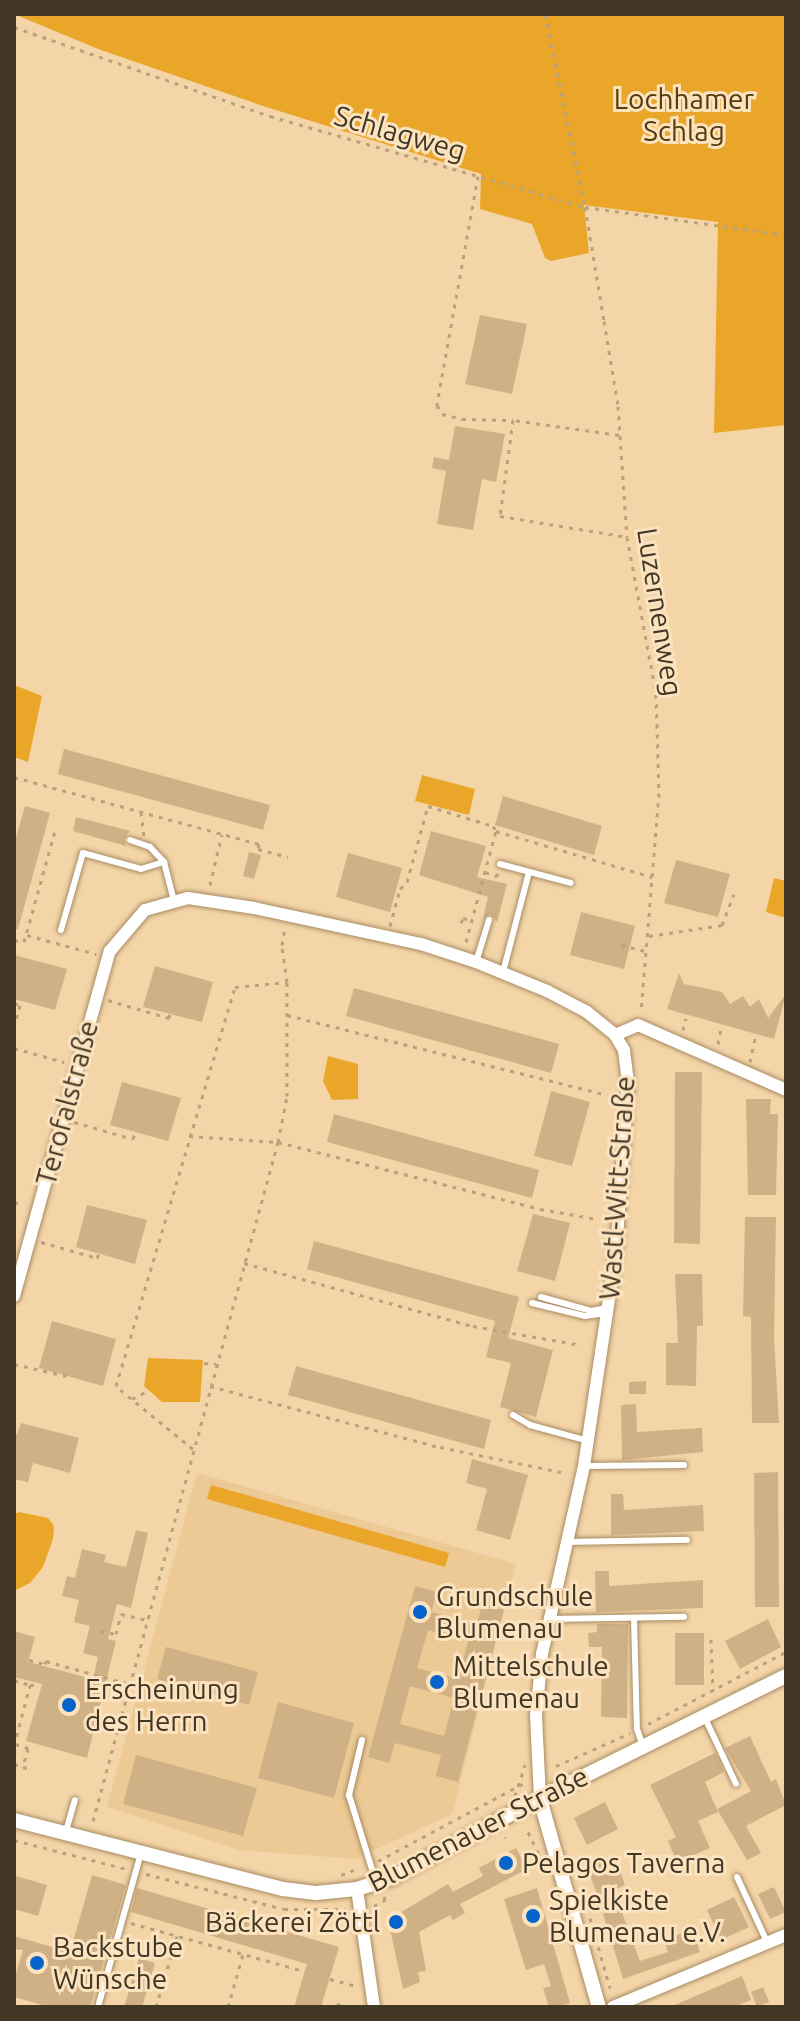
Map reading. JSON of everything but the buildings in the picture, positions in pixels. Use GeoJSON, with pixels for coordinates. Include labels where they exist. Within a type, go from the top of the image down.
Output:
{"type":"FeatureCollection","features":[{"type":"Feature","properties":{"kind":"street","name":"Wastl-Witt-Straße"},"geometry":{"type":"LineString","coordinates":[[135,918],[145,910],[188,898],[387,937],[503,972],[587,1012],[615,1035],[624,1050],[628,1084],[608,1310],[584,1466],[542,1654],[536,1716],[540,1799]]}},
{"type":"Feature","properties":{"kind":"street","name":"Terofalstraße"},"geometry":{"type":"LineString","coordinates":[[14,1296],[108,958],[135,918]]}},
{"type":"Feature","properties":{"kind":"street"},"geometry":{"type":"LineString","coordinates":[[615,1035],[638,1025],[786,1090]]}},
{"type":"Feature","properties":{"kind":"street","name":"Blumenauer Straße"},"geometry":{"type":"LineString","coordinates":[[14,1820],[283,1889],[316,1893],[357,1889],[382,1893],[540,1799],[786,1676]]}},
{"type":"Feature","properties":{"kind":"street"},"geometry":{"type":"LineString","coordinates":[[540,1799],[599,2007]]}},
{"type":"Feature","properties":{"kind":"street"},"geometry":{"type":"LineString","coordinates":[[357,1889],[374,1989],[374,2007]]}},
{"type":"Feature","properties":{"kind":"street"},"geometry":{"type":"LineString","coordinates":[[613,2007],[786,1935]]}},
{"type":"Feature","properties":{"kind":"lane"},"geometry":{"type":"LineString","coordinates":[[130,840],[145,845],[164,862],[174,901]]}},
{"type":"Feature","properties":{"kind":"lane"},"geometry":{"type":"LineString","coordinates":[[61,930],[83,853],[141,869],[164,862]]}},
{"type":"Feature","properties":{"kind":"lane"},"geometry":{"type":"LineString","coordinates":[[500,864],[571,883]]}},
{"type":"Feature","properties":{"kind":"lane"},"geometry":{"type":"LineString","coordinates":[[503,972],[529,872]]}},
{"type":"Feature","properties":{"kind":"lane"},"geometry":{"type":"LineString","coordinates":[[476,962],[489,920]]}},
{"type":"Feature","properties":{"kind":"lane"},"geometry":{"type":"LineString","coordinates":[[541,1297],[591,1311],[608,1310]]}},
{"type":"Feature","properties":{"kind":"lane"},"geometry":{"type":"LineString","coordinates":[[532,1303],[585,1316],[608,1310]]}},
{"type":"Feature","properties":{"kind":"lane"},"geometry":{"type":"LineString","coordinates":[[513,1415],[530,1425],[588,1441]]}},
{"type":"Feature","properties":{"kind":"lane"},"geometry":{"type":"LineString","coordinates":[[584,1466],[684,1465]]}},
{"type":"Feature","properties":{"kind":"lane"},"geometry":{"type":"LineString","coordinates":[[568,1542],[687,1540]]}},
{"type":"Feature","properties":{"kind":"lane"},"geometry":{"type":"LineString","coordinates":[[550,1619],[684,1617]]}},
{"type":"Feature","properties":{"kind":"lane"},"geometry":{"type":"LineString","coordinates":[[634,1618],[637,1729],[643,1746]]}},
{"type":"Feature","properties":{"kind":"lane"},"geometry":{"type":"LineString","coordinates":[[704,1716],[736,1784]]}},
{"type":"Feature","properties":{"kind":"lane"},"geometry":{"type":"LineString","coordinates":[[362,1740],[349,1795],[382,1893]]}},
{"type":"Feature","properties":{"kind":"lane"},"geometry":{"type":"LineString","coordinates":[[65,1833],[75,1800]]}},
{"type":"Feature","properties":{"kind":"lane"},"geometry":{"type":"LineString","coordinates":[[98,2007],[141,1853]]}},
{"type":"Feature","properties":{"kind":"lane"},"geometry":{"type":"LineString","coordinates":[[737,1877],[768,1943]]}},
{"type":"Feature","properties":{"kind":"path","name":"Luzernenweg"},"geometry":{"type":"LineString","coordinates":[[545,14],[585,207],[618,406],[627,537],[656,694],[659,793],[638,1025]]}},
{"type":"Feature","properties":{"kind":"path","name":"Schlagweg"},"geometry":{"type":"LineString","coordinates":[[14,27],[270,116],[585,207],[786,235]]}},
{"type":"Feature","properties":{"kind":"path"},"geometry":{"type":"LineString","coordinates":[[478,176],[437,405],[442,414],[462,419],[513,420],[619,435]]}},
{"type":"Feature","properties":{"kind":"path"},"geometry":{"type":"LineString","coordinates":[[513,420],[500,516],[627,537]]}},
{"type":"Feature","properties":{"kind":"path"},"geometry":{"type":"LineString","coordinates":[[14,777],[222,834],[288,857]]}},
{"type":"Feature","properties":{"kind":"path"},"geometry":{"type":"LineString","coordinates":[[387,937],[428,806],[493,826],[496,831],[652,877]]}},
{"type":"Feature","properties":{"kind":"path"},"geometry":{"type":"LineString","coordinates":[[141,812],[145,845]]}},
{"type":"Feature","properties":{"kind":"path"},"geometry":{"type":"LineString","coordinates":[[14,940],[24,942],[27,935],[55,831]]}},
{"type":"Feature","properties":{"kind":"path"},"geometry":{"type":"LineString","coordinates":[[466,942],[496,831]]}},
{"type":"Feature","properties":{"kind":"path"},"geometry":{"type":"LineString","coordinates":[[210,885],[222,834]]}},
{"type":"Feature","properties":{"kind":"path"},"geometry":{"type":"LineString","coordinates":[[647,936],[722,925],[734,894]]}},
{"type":"Feature","properties":{"kind":"path"},"geometry":{"type":"LineString","coordinates":[[93,1821],[278,1142],[287,1096],[287,982],[282,945],[287,915]]}},
{"type":"Feature","properties":{"kind":"path"},"geometry":{"type":"LineString","coordinates":[[461,923],[463,918],[471,920]]}},
{"type":"Feature","properties":{"kind":"path"},"geometry":{"type":"LineString","coordinates":[[27,935],[108,958]]}},
{"type":"Feature","properties":{"kind":"path"},"geometry":{"type":"LineString","coordinates":[[621,945],[646,952]]}},
{"type":"Feature","properties":{"kind":"path"},"geometry":{"type":"LineString","coordinates":[[193,1449],[116,1386],[235,987],[287,982]]}},
{"type":"Feature","properties":{"kind":"path"},"geometry":{"type":"LineString","coordinates":[[97,996],[169,1018],[170,1014]]}},
{"type":"Feature","properties":{"kind":"path"},"geometry":{"type":"LineString","coordinates":[[14,1003],[20,1005],[14,1028]]}},
{"type":"Feature","properties":{"kind":"path"},"geometry":{"type":"LineString","coordinates":[[287,1015],[607,1095]]}},
{"type":"Feature","properties":{"kind":"path"},"geometry":{"type":"LineString","coordinates":[[714,1057],[721,1029]]}},
{"type":"Feature","properties":{"kind":"path"},"geometry":{"type":"LineString","coordinates":[[748,1071],[755,1039]]}},
{"type":"Feature","properties":{"kind":"path"},"geometry":{"type":"LineString","coordinates":[[14,1048],[78,1065]]}},
{"type":"Feature","properties":{"kind":"path"},"geometry":{"type":"LineString","coordinates":[[63,1119],[133,1139],[135,1132]]}},
{"type":"Feature","properties":{"kind":"path"},"geometry":{"type":"LineString","coordinates":[[189,1136],[278,1142],[540,1209],[597,1219]]}},
{"type":"Feature","properties":{"kind":"path"},"geometry":{"type":"LineString","coordinates":[[14,1202],[23,1204]]}},
{"type":"Feature","properties":{"kind":"path"},"geometry":{"type":"LineString","coordinates":[[30,1239],[97,1258],[99,1253]]}},
{"type":"Feature","properties":{"kind":"path"},"geometry":{"type":"LineString","coordinates":[[244,1263],[473,1326],[581,1345]]}},
{"type":"Feature","properties":{"kind":"path"},"geometry":{"type":"LineString","coordinates":[[204,1363],[216,1364]]}},
{"type":"Feature","properties":{"kind":"path"},"geometry":{"type":"LineString","coordinates":[[14,1364],[67,1376]]}},
{"type":"Feature","properties":{"kind":"path"},"geometry":{"type":"LineString","coordinates":[[210,1386],[440,1447],[561,1472]]}},
{"type":"Feature","properties":{"kind":"path"},"geometry":{"type":"LineString","coordinates":[[132,1399],[149,1390]]}},
{"type":"Feature","properties":{"kind":"path"},"geometry":{"type":"LineString","coordinates":[[100,1631],[116,1634],[121,1614],[147,1620]]}},
{"type":"Feature","properties":{"kind":"path"},"geometry":{"type":"LineString","coordinates":[[711,1639],[713,1691]]}},
{"type":"Feature","properties":{"kind":"path"},"geometry":{"type":"LineString","coordinates":[[556,1766],[637,1729],[786,1652]]}},
{"type":"Feature","properties":{"kind":"path"},"geometry":{"type":"LineString","coordinates":[[29,1660],[44,1665],[46,1661],[129,1684]]}},
{"type":"Feature","properties":{"kind":"path"},"geometry":{"type":"LineString","coordinates":[[14,1680],[30,1685],[40,1684]]}},
{"type":"Feature","properties":{"kind":"path"},"geometry":{"type":"LineString","coordinates":[[23,1767],[28,1748],[14,1745],[30,1685]]}},
{"type":"Feature","properties":{"kind":"path"},"geometry":{"type":"LineString","coordinates":[[14,1764],[33,1769]]}},
{"type":"Feature","properties":{"kind":"path"},"geometry":{"type":"LineString","coordinates":[[373,1864],[528,1781]]}},
{"type":"Feature","properties":{"kind":"path"},"geometry":{"type":"LineString","coordinates":[[14,1840],[284,1909],[345,1909]]}},
{"type":"Feature","properties":{"kind":"path"},"geometry":{"type":"LineString","coordinates":[[374,1906],[382,1893]]}},
{"type":"Feature","properties":{"kind":"path"},"geometry":{"type":"LineString","coordinates":[[123,1921],[304,1971]]}},
{"type":"Feature","properties":{"kind":"path"},"geometry":{"type":"LineString","coordinates":[[156,2007],[177,1936]]}},
{"type":"Feature","properties":{"kind":"path"},"geometry":{"type":"LineString","coordinates":[[228,2007],[243,1954]]}},
{"type":"Feature","properties":{"kind":"path"},"geometry":{"type":"LineString","coordinates":[[330,1979],[374,1989]]}},
{"type":"Feature","properties":{"kind":"path"},"geometry":{"type":"LineString","coordinates":[[336,2007],[337,2004],[349,2007]]}},
{"type":"Feature","properties":{"kind":"shaded area"},"geometry":{"type":"Polygon","coordinates":[[[197,1473],[516,1564],[452,1814],[355,1859],[240,1850],[107,1807],[197,1473]]]}},
{"type":"Feature","properties":{"kind":"green space","name":"Lochhamer Schlag"},"geometry":{"type":"Polygon","coordinates":[[[14,14],[786,14],[786,425],[714,433],[718,222],[584,205],[589,253],[551,261],[545,258],[532,224],[480,209],[481,174],[263,106],[98,49],[14,14]]]}},
{"type":"Feature","properties":{"kind":"green space"},"geometry":{"type":"Polygon","coordinates":[[[14,685],[42,696],[28,762],[14,757],[14,685]]]}},
{"type":"Feature","properties":{"kind":"green space"},"geometry":{"type":"Polygon","coordinates":[[[422,775],[475,789],[469,815],[415,801],[422,775]]]}},
{"type":"Feature","properties":{"kind":"green space"},"geometry":{"type":"Polygon","coordinates":[[[774,878],[786,881],[786,918],[766,912],[774,878]]]}},
{"type":"Feature","properties":{"kind":"green space"},"geometry":{"type":"Polygon","coordinates":[[[328,1056],[358,1064],[358,1099],[332,1100],[323,1081],[328,1056]]]}},
{"type":"Feature","properties":{"kind":"green space"},"geometry":{"type":"Polygon","coordinates":[[[148,1358],[203,1360],[200,1402],[162,1402],[144,1386],[148,1358]]]}},
{"type":"Feature","properties":{"kind":"green space"},"geometry":{"type":"Polygon","coordinates":[[[211,1485],[449,1553],[445,1567],[207,1499],[211,1485]]]}},
{"type":"Feature","properties":{"kind":"green space"},"geometry":{"type":"Polygon","coordinates":[[[19,1512],[48,1518],[54,1526],[53,1539],[43,1567],[30,1583],[14,1591],[14,1514],[19,1512]]]}},
{"type":"Feature","properties":{"kind":"place","name":"Grundschule Blumenau"},"geometry":{"type":"Point","coordinates":[420,1612]}},
{"type":"Feature","properties":{"kind":"place","name":"Mittelschule Blumenau"},"geometry":{"type":"Point","coordinates":[437,1682]}},
{"type":"Feature","properties":{"kind":"place","name":"Erscheinung des Herrn"},"geometry":{"type":"Point","coordinates":[69,1705]}},
{"type":"Feature","properties":{"kind":"place","name":"Pelagos Taverna"},"geometry":{"type":"Point","coordinates":[506,1863]}},
{"type":"Feature","properties":{"kind":"place","name":"Spielkiste Blumenau e.V."},"geometry":{"type":"Point","coordinates":[533,1916]}},
{"type":"Feature","properties":{"kind":"place","name":"Bäckerei Zöttl"},"geometry":{"type":"Point","coordinates":[396,1922]}},
{"type":"Feature","properties":{"kind":"place","name":"Backstube Wünsche"},"geometry":{"type":"Point","coordinates":[37,1963]}}]}
